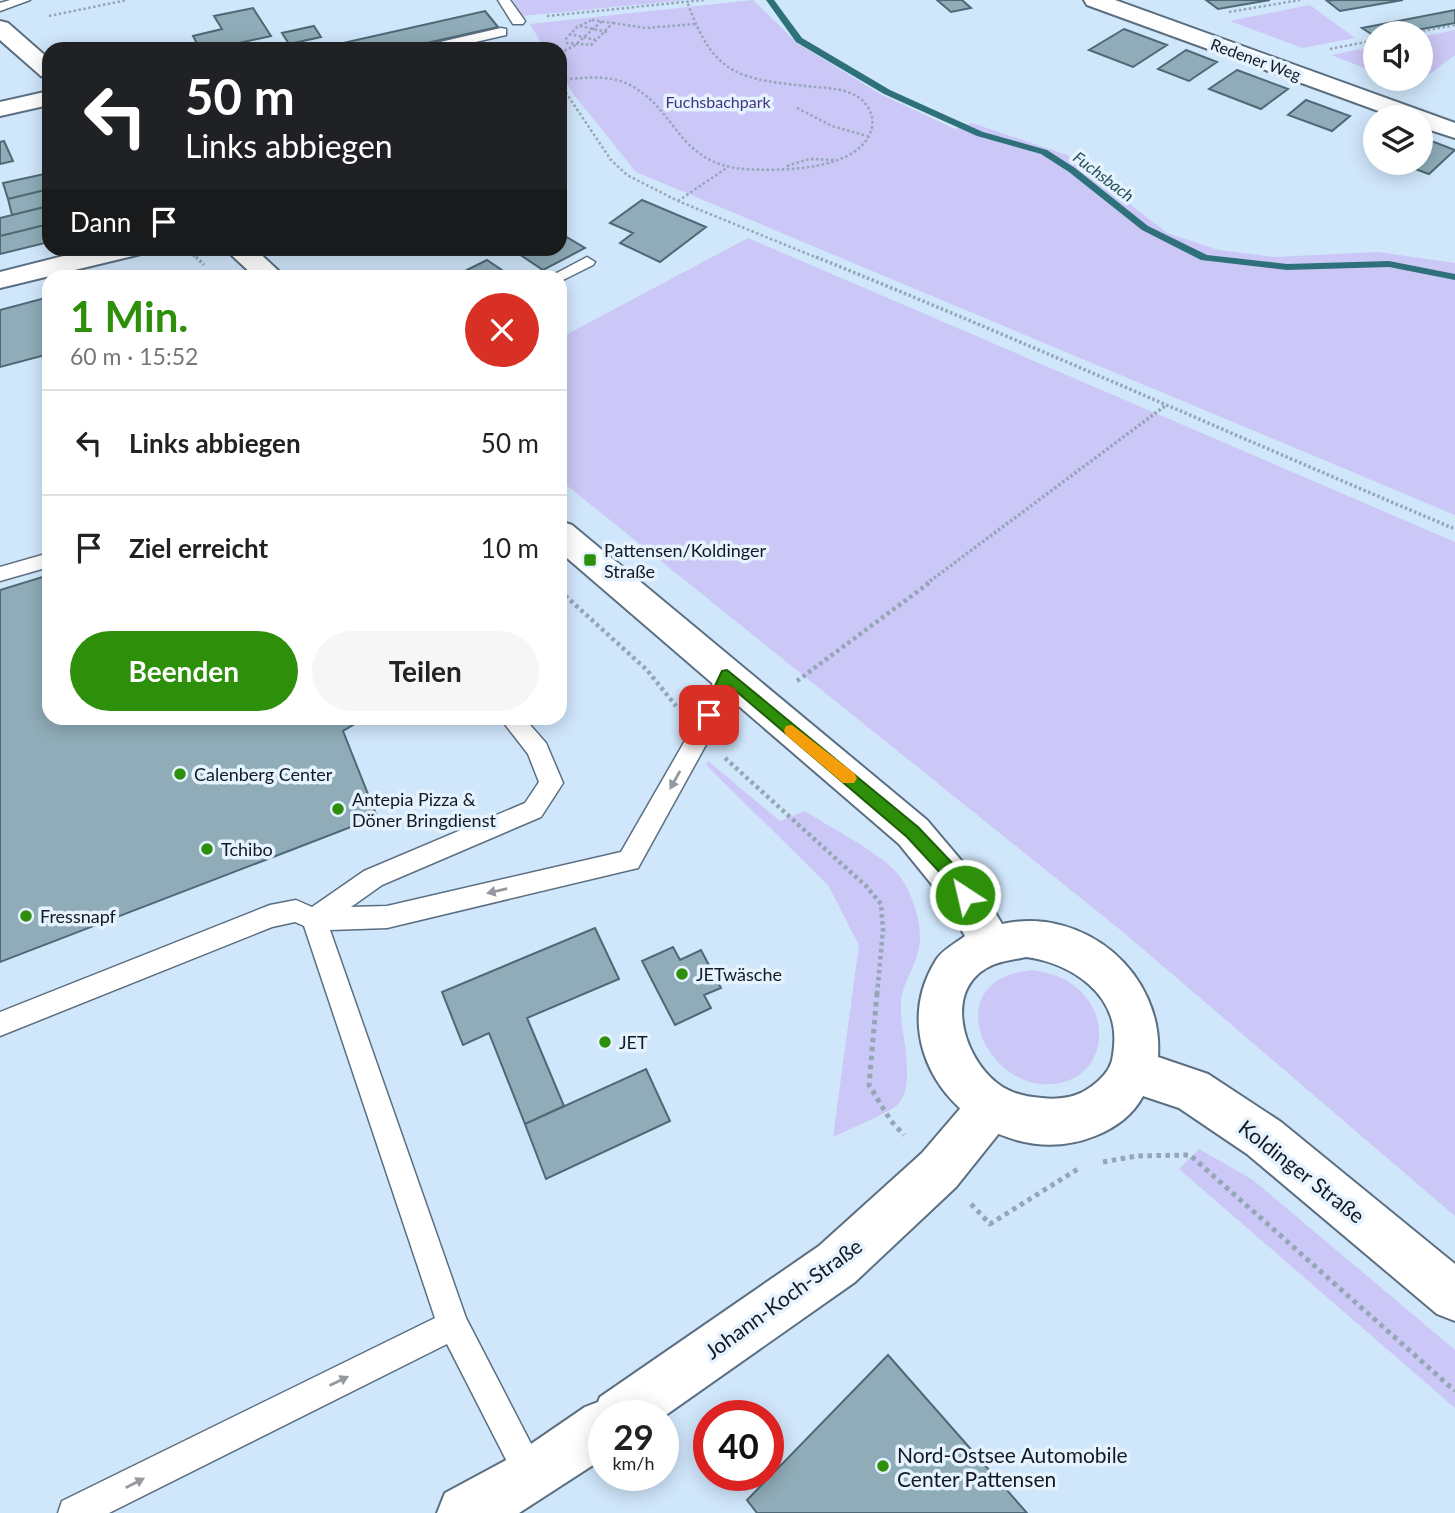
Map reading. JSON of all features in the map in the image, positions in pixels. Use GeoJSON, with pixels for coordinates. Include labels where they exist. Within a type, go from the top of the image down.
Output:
{"type":"FeatureCollection","features":[{"type":"Feature","properties":{"kind":"street","name":"Redener Weg"},"geometry":{"type":"LineString","coordinates":[[1095,0],[1383,105]]}},
{"type":"Feature","properties":{"kind":"street"},"geometry":{"type":"LineString","coordinates":[[0,27],[42,65]]}},
{"type":"Feature","properties":{"kind":"street"},"geometry":{"type":"LineString","coordinates":[[0,109],[42,100]]}},
{"type":"Feature","properties":{"kind":"street","name":"Redener Weg"},"geometry":{"type":"LineString","coordinates":[[1433,123],[1455,131]]}},
{"type":"Feature","properties":{"kind":"street"},"geometry":{"type":"LineString","coordinates":[[44,270],[99,256]]}},
{"type":"Feature","properties":{"kind":"street"},"geometry":{"type":"LineString","coordinates":[[246,256],[263,270]]}},
{"type":"Feature","properties":{"kind":"street"},"geometry":{"type":"LineString","coordinates":[[0,281],[42,270]]}},
{"type":"Feature","properties":{"kind":"street"},"geometry":{"type":"LineString","coordinates":[[567,539],[913,832],[952,874],[978,916],[989,944]]}},
{"type":"Feature","properties":{"kind":"street"},"geometry":{"type":"LineString","coordinates":[[1007,939],[1046,940],[1083,955],[1114,981],[1133,1016],[1137,1053],[1133,1071],[1125,1088],[1112,1102],[1096,1113],[1056,1123],[1034,1122],[1012,1116],[992,1106],[974,1092],[958,1075],[947,1056],[940,1036],[938,1016],[947,979],[972,952],[1007,939]]}},
{"type":"Feature","properties":{"kind":"street","name":"Koldinger Straße"},"geometry":{"type":"LineString","coordinates":[[1133,1071],[1192,1090],[1264,1138],[1455,1296]]}},
{"type":"Feature","properties":{"kind":"street","name":"Johann-Koch-Straße"},"geometry":{"type":"LineString","coordinates":[[642,1400],[837,1264],[939,1170],[992,1106]]}},
{"type":"Feature","properties":{"kind":"street"},"geometry":{"type":"LineString","coordinates":[[466,1513],[531,1476],[588,1437]]}},
{"type":"Feature","properties":{"kind":"lane"},"geometry":{"type":"LineString","coordinates":[[0,6],[24,0]]}},
{"type":"Feature","properties":{"kind":"lane"},"geometry":{"type":"LineString","coordinates":[[504,0],[517,21]]}},
{"type":"Feature","properties":{"kind":"lane"},"geometry":{"type":"LineString","coordinates":[[458,42],[501,32]]}},
{"type":"Feature","properties":{"kind":"lane"},"geometry":{"type":"LineString","coordinates":[[567,272],[587,262]]}},
{"type":"Feature","properties":{"kind":"lane"},"geometry":{"type":"LineString","coordinates":[[0,574],[42,561]]}},
{"type":"Feature","properties":{"kind":"lane"},"geometry":{"type":"LineString","coordinates":[[0,1024],[270,916],[296,911],[314,919],[387,917],[629,861],[700,736],[727,676]]}},
{"type":"Feature","properties":{"kind":"lane"},"geometry":{"type":"LineString","coordinates":[[314,919],[373,878],[533,810],[551,783],[538,749],[517,725]]}},
{"type":"Feature","properties":{"kind":"lane"},"geometry":{"type":"LineString","coordinates":[[314,919],[453,1325],[531,1476]]}},
{"type":"Feature","properties":{"kind":"lane"},"geometry":{"type":"LineString","coordinates":[[74,1513],[453,1325]]}},
{"type":"Feature","properties":{"kind":"path"},"geometry":{"type":"LineString","coordinates":[[49,16],[127,0]]}},
{"type":"Feature","properties":{"kind":"path"},"geometry":{"type":"LineString","coordinates":[[517,21],[704,0]]}},
{"type":"Feature","properties":{"kind":"path"},"geometry":{"type":"LineString","coordinates":[[1162,24],[1173,19],[1300,0]]}},
{"type":"Feature","properties":{"kind":"path"},"geometry":{"type":"LineString","coordinates":[[567,81],[585,77],[615,79],[629,84],[644,93],[698,154],[716,164],[729,167],[820,167],[846,156],[868,136],[872,124],[871,112],[854,94],[758,79],[716,59],[695,24],[687,1]]}},
{"type":"Feature","properties":{"kind":"path"},"geometry":{"type":"LineString","coordinates":[[567,42],[569,34],[592,20],[646,28],[695,24]]}},
{"type":"Feature","properties":{"kind":"path"},"geometry":{"type":"LineString","coordinates":[[567,49],[603,20]]}},
{"type":"Feature","properties":{"kind":"path"},"geometry":{"type":"LineString","coordinates":[[567,43],[573,46],[591,45],[614,23]]}},
{"type":"Feature","properties":{"kind":"path"},"geometry":{"type":"LineString","coordinates":[[1433,29],[1455,25]]}},
{"type":"Feature","properties":{"kind":"path"},"geometry":{"type":"LineString","coordinates":[[579,26],[607,32]]}},
{"type":"Feature","properties":{"kind":"path"},"geometry":{"type":"LineString","coordinates":[[569,34],[598,40]]}},
{"type":"Feature","properties":{"kind":"path"},"geometry":{"type":"LineString","coordinates":[[567,93],[611,160],[627,175],[678,201],[982,324],[1455,529]]}},
{"type":"Feature","properties":{"kind":"path"},"geometry":{"type":"LineString","coordinates":[[797,108],[832,126],[868,136]]}},
{"type":"Feature","properties":{"kind":"path"},"geometry":{"type":"LineString","coordinates":[[783,168],[809,159],[837,160]]}},
{"type":"Feature","properties":{"kind":"path"},"geometry":{"type":"LineString","coordinates":[[678,201],[729,167]]}},
{"type":"Feature","properties":{"kind":"path"},"geometry":{"type":"LineString","coordinates":[[195,256],[206,267]]}},
{"type":"Feature","properties":{"kind":"path"},"geometry":{"type":"LineString","coordinates":[[797,681],[1166,406]]}},
{"type":"Feature","properties":{"kind":"green space"},"geometry":{"type":"Polygon","coordinates":[[[513,0],[686,0],[522,16],[513,0]]]}},
{"type":"Feature","properties":{"kind":"green space","name":"Fuchsbachpark"},"geometry":{"type":"Polygon","coordinates":[[[753,0],[797,43],[880,94],[955,129],[972,123],[1067,155],[1167,233],[1218,250],[1274,257],[1378,252],[1455,263],[1455,515],[636,172],[567,84],[567,42],[541,42],[530,24],[753,0]]]}},
{"type":"Feature","properties":{"kind":"green space"},"geometry":{"type":"Polygon","coordinates":[[[1310,5],[1355,38],[1302,48],[1230,21],[1310,5]]]}},
{"type":"Feature","properties":{"kind":"green space"},"geometry":{"type":"Polygon","coordinates":[[[1455,30],[1455,55],[1433,72],[1433,35],[1455,30]]]}},
{"type":"Feature","properties":{"kind":"green space"},"geometry":{"type":"Polygon","coordinates":[[[1363,48],[1363,67],[1331,55],[1363,48]]]}},
{"type":"Feature","properties":{"kind":"green space"},"geometry":{"type":"Polygon","coordinates":[[[748,238],[1455,542],[1455,1216],[1123,932],[567,486],[567,334],[748,238]]]}},
{"type":"Feature","properties":{"kind":"green space"},"geometry":{"type":"Polygon","coordinates":[[[708,761],[780,821],[805,811],[871,851],[894,869],[909,891],[915,906],[920,930],[919,948],[904,987],[901,1003],[907,1069],[904,1093],[895,1107],[833,1137],[859,945],[828,885],[706,765],[708,761]]]}},
{"type":"Feature","properties":{"kind":"green space"},"geometry":{"type":"Polygon","coordinates":[[[1032,970],[1054,975],[1073,985],[1084,995],[1096,1016],[1099,1028],[1097,1051],[1092,1062],[1074,1078],[1046,1084],[1020,1078],[999,1063],[984,1042],[978,1019],[983,997],[1000,979],[1032,970]]]}},
{"type":"Feature","properties":{"kind":"green space"},"geometry":{"type":"Polygon","coordinates":[[[1199,1149],[1253,1180],[1455,1350],[1455,1408],[1179,1169],[1199,1149]]]}},
{"type":"Feature","properties":{"kind":"building"},"geometry":{"type":"Polygon","coordinates":[[[937,0],[962,0],[971,8],[951,12],[937,0]]]}},
{"type":"Feature","properties":{"kind":"building"},"geometry":{"type":"Polygon","coordinates":[[[1206,0],[1270,0],[1218,9],[1206,0]]]}},
{"type":"Feature","properties":{"kind":"building"},"geometry":{"type":"Polygon","coordinates":[[[1403,0],[1340,11],[1327,1],[1403,0]]]}},
{"type":"Feature","properties":{"kind":"building"},"geometry":{"type":"Polygon","coordinates":[[[253,8],[271,36],[244,42],[196,42],[193,36],[222,29],[214,16],[253,8]]]}},
{"type":"Feature","properties":{"kind":"building"},"geometry":{"type":"Polygon","coordinates":[[[1455,10],[1455,23],[1433,27],[1433,21],[1398,21],[1455,10]]]}},
{"type":"Feature","properties":{"kind":"building"},"geometry":{"type":"Polygon","coordinates":[[[485,11],[498,27],[431,42],[348,42],[485,11]]]}},
{"type":"Feature","properties":{"kind":"building"},"geometry":{"type":"Polygon","coordinates":[[[314,26],[321,37],[288,42],[282,33],[314,26]]]}},
{"type":"Feature","properties":{"kind":"building"},"geometry":{"type":"Polygon","coordinates":[[[1124,29],[1167,45],[1133,67],[1089,50],[1124,29]]]}},
{"type":"Feature","properties":{"kind":"building"},"geometry":{"type":"Polygon","coordinates":[[[1186,50],[1217,62],[1189,81],[1158,69],[1186,50]]]}},
{"type":"Feature","properties":{"kind":"building"},"geometry":{"type":"Polygon","coordinates":[[[1237,70],[1288,89],[1261,109],[1209,89],[1237,70]]]}},
{"type":"Feature","properties":{"kind":"building"},"geometry":{"type":"Polygon","coordinates":[[[1306,100],[1350,116],[1332,131],[1288,115],[1306,100]]]}},
{"type":"Feature","properties":{"kind":"building"},"geometry":{"type":"Polygon","coordinates":[[[4,141],[13,161],[0,164],[0,142],[4,141]]]}},
{"type":"Feature","properties":{"kind":"building"},"geometry":{"type":"Polygon","coordinates":[[[1433,142],[1455,150],[1433,170],[1433,142]]]}},
{"type":"Feature","properties":{"kind":"building"},"geometry":{"type":"Polygon","coordinates":[[[42,175],[42,191],[8,199],[3,183],[42,175]]]}},
{"type":"Feature","properties":{"kind":"building"},"geometry":{"type":"Polygon","coordinates":[[[42,191],[42,208],[12,215],[8,199],[42,191]]]}},
{"type":"Feature","properties":{"kind":"building"},"geometry":{"type":"Polygon","coordinates":[[[642,200],[706,227],[660,262],[620,243],[633,233],[610,223],[642,200]]]}},
{"type":"Feature","properties":{"kind":"building"},"geometry":{"type":"Polygon","coordinates":[[[42,208],[42,226],[0,236],[0,218],[42,208]]]}},
{"type":"Feature","properties":{"kind":"building"},"geometry":{"type":"Polygon","coordinates":[[[42,226],[42,244],[0,254],[0,236],[42,226]]]}},
{"type":"Feature","properties":{"kind":"building"},"geometry":{"type":"Polygon","coordinates":[[[567,237],[585,248],[543,270],[522,256],[567,256],[567,237]]]}},
{"type":"Feature","properties":{"kind":"building"},"geometry":{"type":"Polygon","coordinates":[[[487,260],[502,270],[467,270],[487,260]]]}},
{"type":"Feature","properties":{"kind":"building"},"geometry":{"type":"Polygon","coordinates":[[[42,299],[42,356],[0,367],[0,310],[42,299]]]}},
{"type":"Feature","properties":{"kind":"building","name":"Calenberg Center"},"geometry":{"type":"Polygon","coordinates":[[[42,577],[42,725],[353,725],[343,731],[377,817],[0,962],[0,590],[42,577]]]}},
{"type":"Feature","properties":{"kind":"building"},"geometry":{"type":"Polygon","coordinates":[[[595,928],[619,979],[527,1018],[564,1106],[525,1124],[489,1033],[463,1045],[442,992],[595,928]]]}},
{"type":"Feature","properties":{"kind":"building","name":"JETwäsche"},"geometry":{"type":"Polygon","coordinates":[[[673,947],[680,960],[701,950],[721,988],[704,995],[711,1008],[675,1025],[642,961],[673,947]]]}},
{"type":"Feature","properties":{"kind":"building"},"geometry":{"type":"Polygon","coordinates":[[[646,1069],[670,1121],[546,1179],[525,1124],[646,1069]]]}},
{"type":"Feature","properties":{"kind":"building","name":"Nord-Ostsee Automobile Center Pattensen"},"geometry":{"type":"Polygon","coordinates":[[[888,1355],[1027,1513],[757,1513],[747,1500],[756,1491],[784,1491],[784,1462],[888,1355]]]}},
{"type":"Feature","properties":{"kind":"waterway","name":"Fuchsbach"},"geometry":{"type":"LineString","coordinates":[[770,0],[799,40],[887,92],[980,134],[1044,152],[1072,170],[1145,228],[1205,258],[1287,267],[1389,264],[1455,277]]}},
{"type":"Feature","properties":{"kind":"slow traffic"},"geometry":{"type":"LineString","coordinates":[[792,731],[849,778]]}},
{"type":"Feature","properties":{"kind":"place","name":"Pattensen/Koldinger Straße"},"geometry":{"type":"Point","coordinates":[590,560]}},
{"type":"Feature","properties":{"kind":"place","name":"Calenberg Center"},"geometry":{"type":"Point","coordinates":[180,774]}},
{"type":"Feature","properties":{"kind":"place","name":"Antepia Pizza & Döner Bringdienst"},"geometry":{"type":"Point","coordinates":[338,809]}},
{"type":"Feature","properties":{"kind":"place","name":"Tchibo"},"geometry":{"type":"Point","coordinates":[207,849]}},
{"type":"Feature","properties":{"kind":"place","name":"Fressnapf"},"geometry":{"type":"Point","coordinates":[26,916]}},
{"type":"Feature","properties":{"kind":"place","name":"JETwäsche"},"geometry":{"type":"Point","coordinates":[682,974]}},
{"type":"Feature","properties":{"kind":"place","name":"JET"},"geometry":{"type":"Point","coordinates":[605,1042]}},
{"type":"Feature","properties":{"kind":"place","name":"Nord-Ostsee Automobile Center Pattensen"},"geometry":{"type":"Point","coordinates":[883,1466]}},
{"type":"Feature","properties":{"kind":"route"},"geometry":{"type":"LineString","coordinates":[[709,715],[727,676],[913,832],[952,874],[965,895]]}}]}
